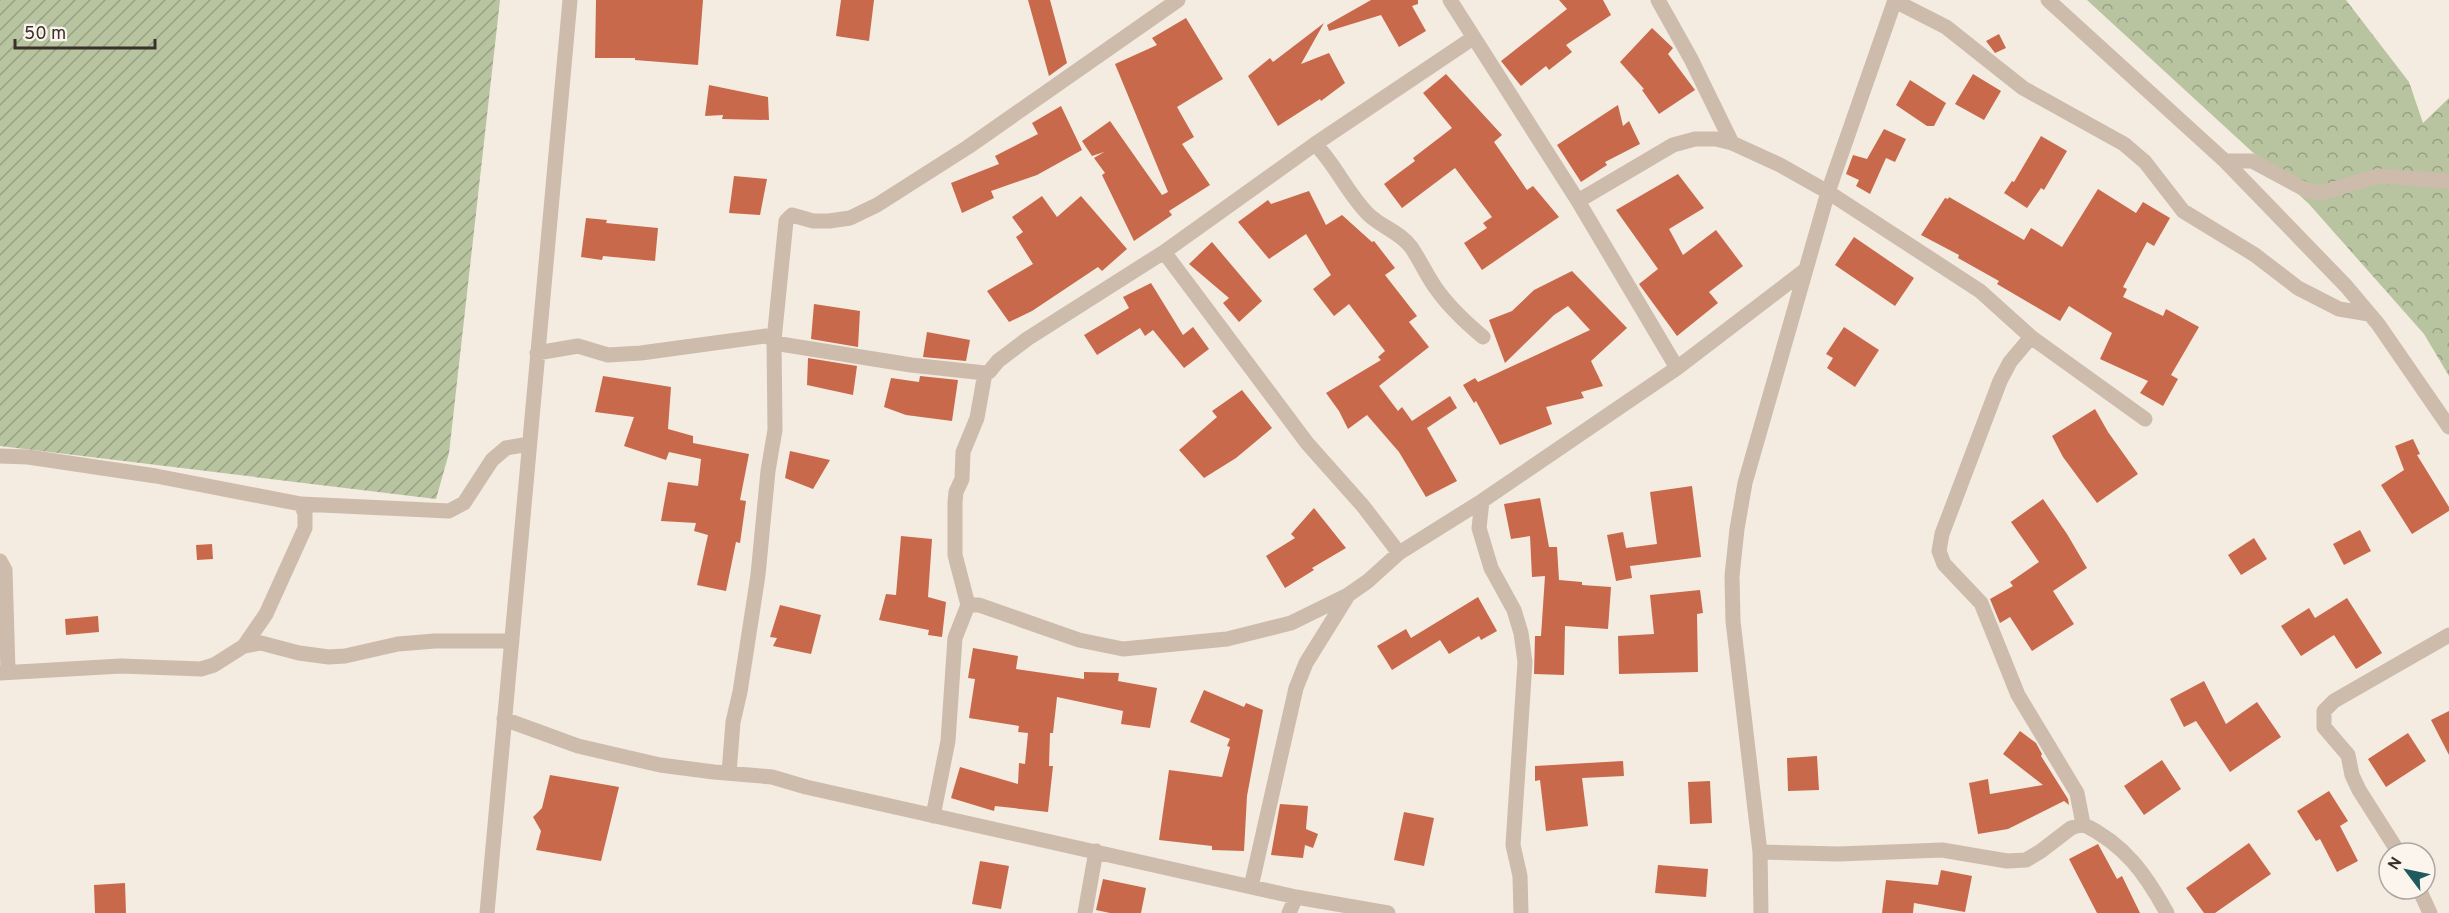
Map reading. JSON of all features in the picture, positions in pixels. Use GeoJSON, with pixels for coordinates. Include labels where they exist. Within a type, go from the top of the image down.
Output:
{"type":"FeatureCollection","features":[{"type":"Feature","properties":{"kind":"street"},"geometry":{"type":"LineString","coordinates":[[487,913],[570,0]]}},
{"type":"Feature","properties":{"kind":"street"},"geometry":{"type":"LineString","coordinates":[[729,773],[733,722],[740,692],[758,575],[768,471],[775,430],[774,341],[786,221],[792,215],[813,221],[850,218],[877,205],[968,147],[1178,0]]}},
{"type":"Feature","properties":{"kind":"street"},"geometry":{"type":"LineString","coordinates":[[1450,0],[1578,201],[1677,368]]}},
{"type":"Feature","properties":{"kind":"street"},"geometry":{"type":"LineString","coordinates":[[1658,0],[1691,59],[1732,143]]}},
{"type":"Feature","properties":{"kind":"street"},"geometry":{"type":"LineString","coordinates":[[2048,0],[2225,161],[2346,286],[2369,314],[2449,427]]}},
{"type":"Feature","properties":{"kind":"street"},"geometry":{"type":"LineString","coordinates":[[1761,913],[1760,852],[1733,621],[1732,576],[1737,529],[1745,483],[1804,271],[1828,192],[1895,1],[1946,27],[2023,88],[2124,144],[2145,162],[2183,211],[2199,223],[2255,255],[2298,288],[2339,309],[2369,314]]}},
{"type":"Feature","properties":{"kind":"street"},"geometry":{"type":"LineString","coordinates":[[537,353],[578,346],[608,355],[641,353],[766,336],[774,341],[911,365],[989,372],[998,361],[1027,339],[1164,252],[1315,144],[1473,38]]}},
{"type":"Feature","properties":{"kind":"street"},"geometry":{"type":"LineString","coordinates":[[1578,201],[1673,146],[1695,139],[1716,139],[1732,143],[1780,165],[1828,192],[1980,291],[2031,337],[2145,419]]}},
{"type":"Feature","properties":{"kind":"street"},"geometry":{"type":"LineString","coordinates":[[1315,144],[1333,164],[1359,204],[1369,215],[1403,238],[1450,307],[1483,337]]}},
{"type":"Feature","properties":{"kind":"street"},"geometry":{"type":"LineString","coordinates":[[2225,161],[2252,161],[2306,190],[2321,193],[2378,176],[2449,181]]}},
{"type":"Feature","properties":{"kind":"street"},"geometry":{"type":"LineString","coordinates":[[1164,252],[1307,443],[1363,506],[1399,553]]}},
{"type":"Feature","properties":{"kind":"street"},"geometry":{"type":"LineString","coordinates":[[968,605],[979,605],[1079,640],[1123,650],[1185,642],[1210,642],[1244,636],[1291,623],[1348,595],[1368,581],[1399,553],[1482,501],[1677,368],[1804,271]]}},
{"type":"Feature","properties":{"kind":"street"},"geometry":{"type":"LineString","coordinates":[[2031,337],[2010,362],[2000,381],[1942,534],[1940,551],[1944,564],[1981,603],[2018,695],[2073,783],[2083,824],[2122,850],[2138,865],[2167,913]]}},
{"type":"Feature","properties":{"kind":"street"},"geometry":{"type":"LineString","coordinates":[[933,816],[948,741],[955,638],[968,605],[955,555],[955,502],[958,485],[962,479],[963,452],[977,418],[985,373]]}},
{"type":"Feature","properties":{"kind":"street"},"geometry":{"type":"LineString","coordinates":[[0,456],[28,457],[156,476],[301,504],[449,511],[464,503],[492,460],[506,448],[529,444]]}},
{"type":"Feature","properties":{"kind":"street"},"geometry":{"type":"LineString","coordinates":[[1482,501],[1479,528],[1491,568],[1514,610],[1521,633],[1525,662],[1513,845],[1520,876],[1521,913]]}},
{"type":"Feature","properties":{"kind":"street"},"geometry":{"type":"LineString","coordinates":[[244,646],[266,614],[305,528],[306,514],[301,504]]}},
{"type":"Feature","properties":{"kind":"street"},"geometry":{"type":"LineString","coordinates":[[0,561],[5,570],[4,672],[121,666],[201,669],[214,665],[244,646],[261,643],[299,653],[329,657],[345,656],[398,644],[435,641],[512,641]]}},
{"type":"Feature","properties":{"kind":"street"},"geometry":{"type":"LineString","coordinates":[[1251,887],[1296,687],[1306,663],[1348,595]]}},
{"type":"Feature","properties":{"kind":"street"},"geometry":{"type":"LineString","coordinates":[[2391,841],[2359,790],[2352,775],[2348,755],[2324,727],[2324,711],[2334,701],[2449,635]]}},
{"type":"Feature","properties":{"kind":"street"},"geometry":{"type":"LineString","coordinates":[[504,719],[578,746],[660,765],[772,777],[933,816],[1296,897],[1388,913]]}},
{"type":"Feature","properties":{"kind":"street"},"geometry":{"type":"LineString","coordinates":[[1760,852],[1839,854],[1942,850],[2007,861],[2026,860],[2071,828],[2083,824]]}},
{"type":"Feature","properties":{"kind":"street"},"geometry":{"type":"LineString","coordinates":[[1084,913],[1096,851]]}},
{"type":"Feature","properties":{"kind":"street"},"geometry":{"type":"LineString","coordinates":[[1289,913],[1296,897]]}},
{"type":"Feature","properties":{"kind":"green space"},"geometry":{"type":"Polygon","coordinates":[[[0,0],[500,0],[449,453],[436,499],[0,446],[0,0]]]}},
{"type":"Feature","properties":{"kind":"green space"},"geometry":{"type":"Polygon","coordinates":[[[2087,0],[2346,0],[2409,82],[2423,123],[2449,98],[2449,376],[2424,334],[2309,204],[2087,0]]]}},
{"type":"Feature","properties":{"kind":"building"},"geometry":{"type":"Polygon","coordinates":[[[596,0],[703,0],[698,65],[635,60],[635,58],[595,58],[596,0]]]}},
{"type":"Feature","properties":{"kind":"building"},"geometry":{"type":"Polygon","coordinates":[[[841,0],[874,0],[869,41],[836,36],[841,0]]]}},
{"type":"Feature","properties":{"kind":"building"},"geometry":{"type":"Polygon","coordinates":[[[1028,0],[1050,0],[1067,63],[1049,76],[1028,0]]]}},
{"type":"Feature","properties":{"kind":"building"},"geometry":{"type":"Polygon","coordinates":[[[1371,0],[1418,0],[1418,4],[1412,6],[1426,31],[1399,47],[1381,15],[1329,31],[1327,25],[1371,0]]]}},
{"type":"Feature","properties":{"kind":"building"},"geometry":{"type":"Polygon","coordinates":[[[1559,0],[1603,0],[1611,15],[1566,45],[1572,52],[1549,70],[1546,66],[1521,86],[1501,61],[1567,9],[1559,0]]]}},
{"type":"Feature","properties":{"kind":"building"},"geometry":{"type":"Polygon","coordinates":[[[1186,18],[1223,79],[1177,107],[1194,137],[1182,144],[1210,185],[1169,211],[1172,215],[1134,241],[1102,175],[1105,173],[1094,158],[1104,152],[1092,156],[1082,141],[1110,121],[1162,195],[1168,192],[1115,64],[1157,45],[1152,38],[1186,18]]]}},
{"type":"Feature","properties":{"kind":"building"},"geometry":{"type":"Polygon","coordinates":[[[1324,23],[1301,64],[1329,53],[1345,83],[1321,101],[1320,99],[1278,126],[1248,76],[1270,58],[1273,62],[1324,23]]]}},
{"type":"Feature","properties":{"kind":"building"},"geometry":{"type":"Polygon","coordinates":[[[1652,28],[1673,48],[1668,54],[1695,90],[1659,114],[1642,90],[1644,89],[1620,62],[1652,28]]]}},
{"type":"Feature","properties":{"kind":"building"},"geometry":{"type":"Polygon","coordinates":[[[1999,34],[2006,48],[1995,53],[1986,41],[1999,34]]]}},
{"type":"Feature","properties":{"kind":"building"},"geometry":{"type":"Polygon","coordinates":[[[1446,74],[1502,135],[1494,142],[1527,190],[1533,186],[1559,217],[1482,270],[1464,243],[1487,228],[1483,223],[1492,217],[1455,168],[1402,208],[1384,184],[1415,161],[1413,158],[1452,128],[1423,93],[1446,74]]]}},
{"type":"Feature","properties":{"kind":"building"},"geometry":{"type":"Polygon","coordinates":[[[1973,74],[2001,91],[1984,120],[1955,104],[1973,74]]]}},
{"type":"Feature","properties":{"kind":"building"},"geometry":{"type":"Polygon","coordinates":[[[1910,80],[1946,103],[1934,126],[1927,126],[1896,105],[1910,80]]]}},
{"type":"Feature","properties":{"kind":"building"},"geometry":{"type":"Polygon","coordinates":[[[709,85],[768,97],[769,120],[722,119],[723,115],[705,116],[709,85]]]}},
{"type":"Feature","properties":{"kind":"building"},"geometry":{"type":"Polygon","coordinates":[[[1618,105],[1623,126],[1629,121],[1640,144],[1605,162],[1607,165],[1581,182],[1557,145],[1618,105]]]}},
{"type":"Feature","properties":{"kind":"building"},"geometry":{"type":"Polygon","coordinates":[[[1061,106],[1082,150],[1037,175],[991,191],[994,198],[962,213],[951,183],[999,164],[995,156],[1038,134],[1032,123],[1061,106]]]}},
{"type":"Feature","properties":{"kind":"building"},"geometry":{"type":"Polygon","coordinates":[[[1884,129],[1906,139],[1895,162],[1886,158],[1870,194],[1856,186],[1859,180],[1846,174],[1853,155],[1867,159],[1884,129]]]}},
{"type":"Feature","properties":{"kind":"building"},"geometry":{"type":"Polygon","coordinates":[[[2041,136],[2067,151],[2044,190],[2041,188],[2027,208],[2004,193],[2012,181],[2014,182],[2041,136]]]}},
{"type":"Feature","properties":{"kind":"building"},"geometry":{"type":"Polygon","coordinates":[[[1678,174],[1704,208],[1669,229],[1683,255],[1716,230],[1743,266],[1709,292],[1718,303],[1677,336],[1639,284],[1658,269],[1616,210],[1678,174]]]}},
{"type":"Feature","properties":{"kind":"building"},"geometry":{"type":"Polygon","coordinates":[[[734,176],[767,179],[760,215],[729,213],[734,176]]]}},
{"type":"Feature","properties":{"kind":"building"},"geometry":{"type":"Polygon","coordinates":[[[2098,189],[2136,213],[2143,202],[2170,218],[2154,246],[2147,242],[2123,287],[2127,289],[2123,297],[2163,316],[2166,309],[2199,327],[2171,375],[2178,379],[2163,406],[2140,393],[2148,381],[2100,359],[2112,333],[2069,306],[2060,321],[1997,284],[1999,281],[1958,258],[1959,255],[1921,235],[1945,198],[1949,197],[2024,240],[2031,228],[2062,247],[2098,189]]]}},
{"type":"Feature","properties":{"kind":"building"},"geometry":{"type":"Polygon","coordinates":[[[1309,191],[1326,225],[1342,215],[1372,242],[1374,241],[1395,268],[1385,275],[1417,316],[1409,322],[1429,347],[1379,386],[1398,411],[1402,407],[1412,421],[1450,396],[1457,408],[1427,428],[1457,481],[1426,497],[1399,452],[1367,415],[1348,429],[1326,393],[1381,360],[1378,357],[1385,351],[1349,304],[1334,316],[1313,289],[1331,275],[1306,234],[1269,259],[1238,222],[1268,200],[1271,204],[1309,191]]]}},
{"type":"Feature","properties":{"kind":"building"},"geometry":{"type":"Polygon","coordinates":[[[1042,196],[1057,217],[1081,196],[1127,249],[1102,271],[1098,267],[1032,311],[1009,322],[987,291],[1033,264],[1016,237],[1023,232],[1012,217],[1042,196]]]}},
{"type":"Feature","properties":{"kind":"building"},"geometry":{"type":"Polygon","coordinates":[[[586,218],[607,220],[606,223],[658,228],[655,261],[603,256],[602,260],[581,257],[586,218]]]}},
{"type":"Feature","properties":{"kind":"building"},"geometry":{"type":"Polygon","coordinates":[[[1854,237],[1914,278],[1895,306],[1835,265],[1854,237]]]}},
{"type":"Feature","properties":{"kind":"building"},"geometry":{"type":"Polygon","coordinates":[[[1212,242],[1262,301],[1239,322],[1223,303],[1229,298],[1189,264],[1212,242]]]}},
{"type":"Feature","properties":{"kind":"building"},"geometry":{"type":"Polygon","coordinates":[[[1572,271],[1627,328],[1591,361],[1603,386],[1581,392],[1584,398],[1546,407],[1552,424],[1500,445],[1476,401],[1474,403],[1463,385],[1475,378],[1478,382],[1590,330],[1568,306],[1554,315],[1505,363],[1489,320],[1512,311],[1534,290],[1572,271]]]}},
{"type":"Feature","properties":{"kind":"building"},"geometry":{"type":"Polygon","coordinates":[[[1151,283],[1183,335],[1193,327],[1209,349],[1184,368],[1153,330],[1145,336],[1140,328],[1097,355],[1084,335],[1129,308],[1123,297],[1151,283]]]}},
{"type":"Feature","properties":{"kind":"building"},"geometry":{"type":"Polygon","coordinates":[[[814,304],[860,311],[858,347],[811,339],[814,304]]]}},
{"type":"Feature","properties":{"kind":"building"},"geometry":{"type":"Polygon","coordinates":[[[1844,327],[1879,350],[1855,387],[1827,368],[1833,358],[1826,354],[1844,327]]]}},
{"type":"Feature","properties":{"kind":"building"},"geometry":{"type":"Polygon","coordinates":[[[927,332],[970,340],[966,361],[923,357],[927,332]]]}},
{"type":"Feature","properties":{"kind":"building"},"geometry":{"type":"Polygon","coordinates":[[[808,358],[857,366],[853,395],[807,385],[808,358]]]}},
{"type":"Feature","properties":{"kind":"building"},"geometry":{"type":"Polygon","coordinates":[[[603,376],[671,387],[668,429],[693,436],[693,443],[749,454],[740,500],[746,501],[740,543],[736,542],[726,591],[697,585],[708,535],[694,531],[696,523],[661,521],[668,482],[698,486],[701,459],[669,452],[666,460],[624,446],[634,417],[595,412],[603,376]]]}},
{"type":"Feature","properties":{"kind":"building"},"geometry":{"type":"Polygon","coordinates":[[[920,376],[958,380],[952,421],[906,415],[884,407],[891,378],[919,382],[920,376]]]}},
{"type":"Feature","properties":{"kind":"building"},"geometry":{"type":"Polygon","coordinates":[[[1242,390],[1272,428],[1236,458],[1204,478],[1179,450],[1217,417],[1212,411],[1242,390]]]}},
{"type":"Feature","properties":{"kind":"building"},"geometry":{"type":"Polygon","coordinates":[[[2095,409],[2108,432],[2138,474],[2097,503],[2063,457],[2052,436],[2095,409]]]}},
{"type":"Feature","properties":{"kind":"building"},"geometry":{"type":"Polygon","coordinates":[[[2413,439],[2420,454],[2417,455],[2449,507],[2449,511],[2412,534],[2381,485],[2404,470],[2395,446],[2413,439]]]}},
{"type":"Feature","properties":{"kind":"building"},"geometry":{"type":"Polygon","coordinates":[[[790,451],[830,460],[813,489],[785,478],[790,451]]]}},
{"type":"Feature","properties":{"kind":"building"},"geometry":{"type":"Polygon","coordinates":[[[1692,486],[1701,557],[1630,566],[1632,578],[1616,581],[1607,535],[1623,532],[1626,548],[1657,544],[1650,492],[1692,486]]]}},
{"type":"Feature","properties":{"kind":"building"},"geometry":{"type":"Polygon","coordinates":[[[1540,498],[1549,547],[1557,547],[1559,580],[1582,582],[1582,585],[1611,587],[1608,629],[1565,626],[1564,675],[1534,674],[1535,636],[1541,636],[1545,576],[1532,577],[1530,536],[1511,539],[1504,504],[1540,498]]]}},
{"type":"Feature","properties":{"kind":"building"},"geometry":{"type":"Polygon","coordinates":[[[2043,499],[2087,568],[2053,591],[2074,624],[2032,651],[2010,617],[2000,623],[1990,599],[2013,586],[2010,582],[2039,562],[2011,522],[2043,499]]]}},
{"type":"Feature","properties":{"kind":"building"},"geometry":{"type":"Polygon","coordinates":[[[1314,508],[1346,548],[1312,568],[1314,570],[1285,588],[1266,556],[1295,538],[1291,534],[1314,508]]]}},
{"type":"Feature","properties":{"kind":"building"},"geometry":{"type":"Polygon","coordinates":[[[2360,530],[2371,551],[2344,565],[2333,544],[2360,530]]]}},
{"type":"Feature","properties":{"kind":"building"},"geometry":{"type":"Polygon","coordinates":[[[901,536],[932,539],[928,597],[946,602],[942,637],[928,635],[929,630],[879,620],[886,594],[896,595],[901,536]]]}},
{"type":"Feature","properties":{"kind":"building"},"geometry":{"type":"Polygon","coordinates":[[[2254,538],[2267,559],[2241,575],[2228,555],[2254,538]]]}},
{"type":"Feature","properties":{"kind":"building"},"geometry":{"type":"Polygon","coordinates":[[[212,544],[213,559],[197,560],[196,545],[212,544]]]}},
{"type":"Feature","properties":{"kind":"building"},"geometry":{"type":"Polygon","coordinates":[[[1700,590],[1703,613],[1697,614],[1698,672],[1619,674],[1618,636],[1654,634],[1650,595],[1700,590]]]}},
{"type":"Feature","properties":{"kind":"building"},"geometry":{"type":"Polygon","coordinates":[[[1478,597],[1497,631],[1481,640],[1479,636],[1449,654],[1440,640],[1392,670],[1377,646],[1406,629],[1411,638],[1478,597]]]}},
{"type":"Feature","properties":{"kind":"building"},"geometry":{"type":"Polygon","coordinates":[[[2347,598],[2382,653],[2356,669],[2334,635],[2301,656],[2281,626],[2309,608],[2315,618],[2347,598]]]}},
{"type":"Feature","properties":{"kind":"building"},"geometry":{"type":"Polygon","coordinates":[[[780,605],[821,615],[811,654],[773,646],[777,638],[770,637],[780,605]]]}},
{"type":"Feature","properties":{"kind":"building"},"geometry":{"type":"Polygon","coordinates":[[[98,616],[99,632],[66,635],[65,619],[98,616]]]}},
{"type":"Feature","properties":{"kind":"building"},"geometry":{"type":"Polygon","coordinates":[[[973,648],[1018,656],[1016,669],[1084,679],[1084,672],[1119,673],[1118,681],[1157,688],[1150,728],[1121,724],[1123,711],[1057,697],[1053,733],[1050,733],[1049,766],[1053,766],[1048,812],[995,806],[994,811],[951,798],[960,767],[1018,784],[1019,763],[1025,764],[1028,733],[1018,732],[1019,726],[969,718],[975,679],[968,678],[973,648]]]}},
{"type":"Feature","properties":{"kind":"building"},"geometry":{"type":"Polygon","coordinates":[[[2204,681],[2226,724],[2257,702],[2281,737],[2230,772],[2196,721],[2184,727],[2170,699],[2204,681]]]}},
{"type":"Feature","properties":{"kind":"building"},"geometry":{"type":"Polygon","coordinates":[[[1204,690],[1244,707],[1246,703],[1263,710],[1247,796],[1244,851],[1212,850],[1212,846],[1159,840],[1169,770],[1222,777],[1230,739],[1190,722],[1204,690]]]}},
{"type":"Feature","properties":{"kind":"building"},"geometry":{"type":"Polygon","coordinates":[[[2449,711],[2449,755],[2431,720],[2449,711]]]}},
{"type":"Feature","properties":{"kind":"building"},"geometry":{"type":"Polygon","coordinates":[[[2020,731],[2036,743],[2041,756],[2068,799],[2069,805],[2064,801],[2008,829],[1978,834],[1969,783],[1988,779],[1990,794],[2043,785],[2003,754],[2020,731]]]}},
{"type":"Feature","properties":{"kind":"building"},"geometry":{"type":"Polygon","coordinates":[[[2408,733],[2426,761],[2386,787],[2368,759],[2408,733]]]}},
{"type":"Feature","properties":{"kind":"building"},"geometry":{"type":"Polygon","coordinates":[[[1817,756],[1819,790],[1788,791],[1787,758],[1817,756]]]}},
{"type":"Feature","properties":{"kind":"building"},"geometry":{"type":"Polygon","coordinates":[[[2162,760],[2181,789],[2144,815],[2124,786],[2162,760]]]}},
{"type":"Feature","properties":{"kind":"building"},"geometry":{"type":"Polygon","coordinates":[[[1623,761],[1624,776],[1582,778],[1588,826],[1546,831],[1540,780],[1535,781],[1535,766],[1623,761]]]}},
{"type":"Feature","properties":{"kind":"building"},"geometry":{"type":"Polygon","coordinates":[[[550,775],[619,787],[601,861],[536,850],[541,831],[533,817],[542,808],[550,775]]]}},
{"type":"Feature","properties":{"kind":"building"},"geometry":{"type":"Polygon","coordinates":[[[1710,781],[1712,823],[1690,824],[1688,782],[1710,781]]]}},
{"type":"Feature","properties":{"kind":"building"},"geometry":{"type":"Polygon","coordinates":[[[2329,791],[2348,821],[2340,826],[2358,861],[2337,872],[2320,839],[2316,841],[2297,811],[2329,791]]]}},
{"type":"Feature","properties":{"kind":"building"},"geometry":{"type":"Polygon","coordinates":[[[1280,804],[1308,806],[1306,829],[1318,834],[1313,848],[1305,845],[1303,858],[1271,855],[1280,804]]]}},
{"type":"Feature","properties":{"kind":"building"},"geometry":{"type":"Polygon","coordinates":[[[1404,812],[1434,818],[1424,866],[1394,860],[1404,812]]]}},
{"type":"Feature","properties":{"kind":"building"},"geometry":{"type":"Polygon","coordinates":[[[2249,843],[2271,874],[2215,913],[2204,913],[2186,888],[2249,843]]]}},
{"type":"Feature","properties":{"kind":"building"},"geometry":{"type":"Polygon","coordinates":[[[2098,844],[2117,879],[2122,876],[2140,913],[2097,913],[2069,859],[2098,844]]]}},
{"type":"Feature","properties":{"kind":"building"},"geometry":{"type":"Polygon","coordinates":[[[980,861],[1009,866],[1001,909],[972,904],[980,861]]]}},
{"type":"Feature","properties":{"kind":"building"},"geometry":{"type":"Polygon","coordinates":[[[1658,865],[1708,869],[1706,897],[1655,893],[1658,865]]]}},
{"type":"Feature","properties":{"kind":"building"},"geometry":{"type":"Polygon","coordinates":[[[1941,870],[1972,876],[1965,912],[1914,903],[1913,913],[1882,913],[1886,880],[1938,885],[1941,870]]]}},
{"type":"Feature","properties":{"kind":"building"},"geometry":{"type":"Polygon","coordinates":[[[1103,879],[1146,888],[1141,913],[1110,913],[1096,910],[1103,879]]]}},
{"type":"Feature","properties":{"kind":"building"},"geometry":{"type":"Polygon","coordinates":[[[125,883],[126,913],[95,913],[94,885],[125,883]]]}}]}
